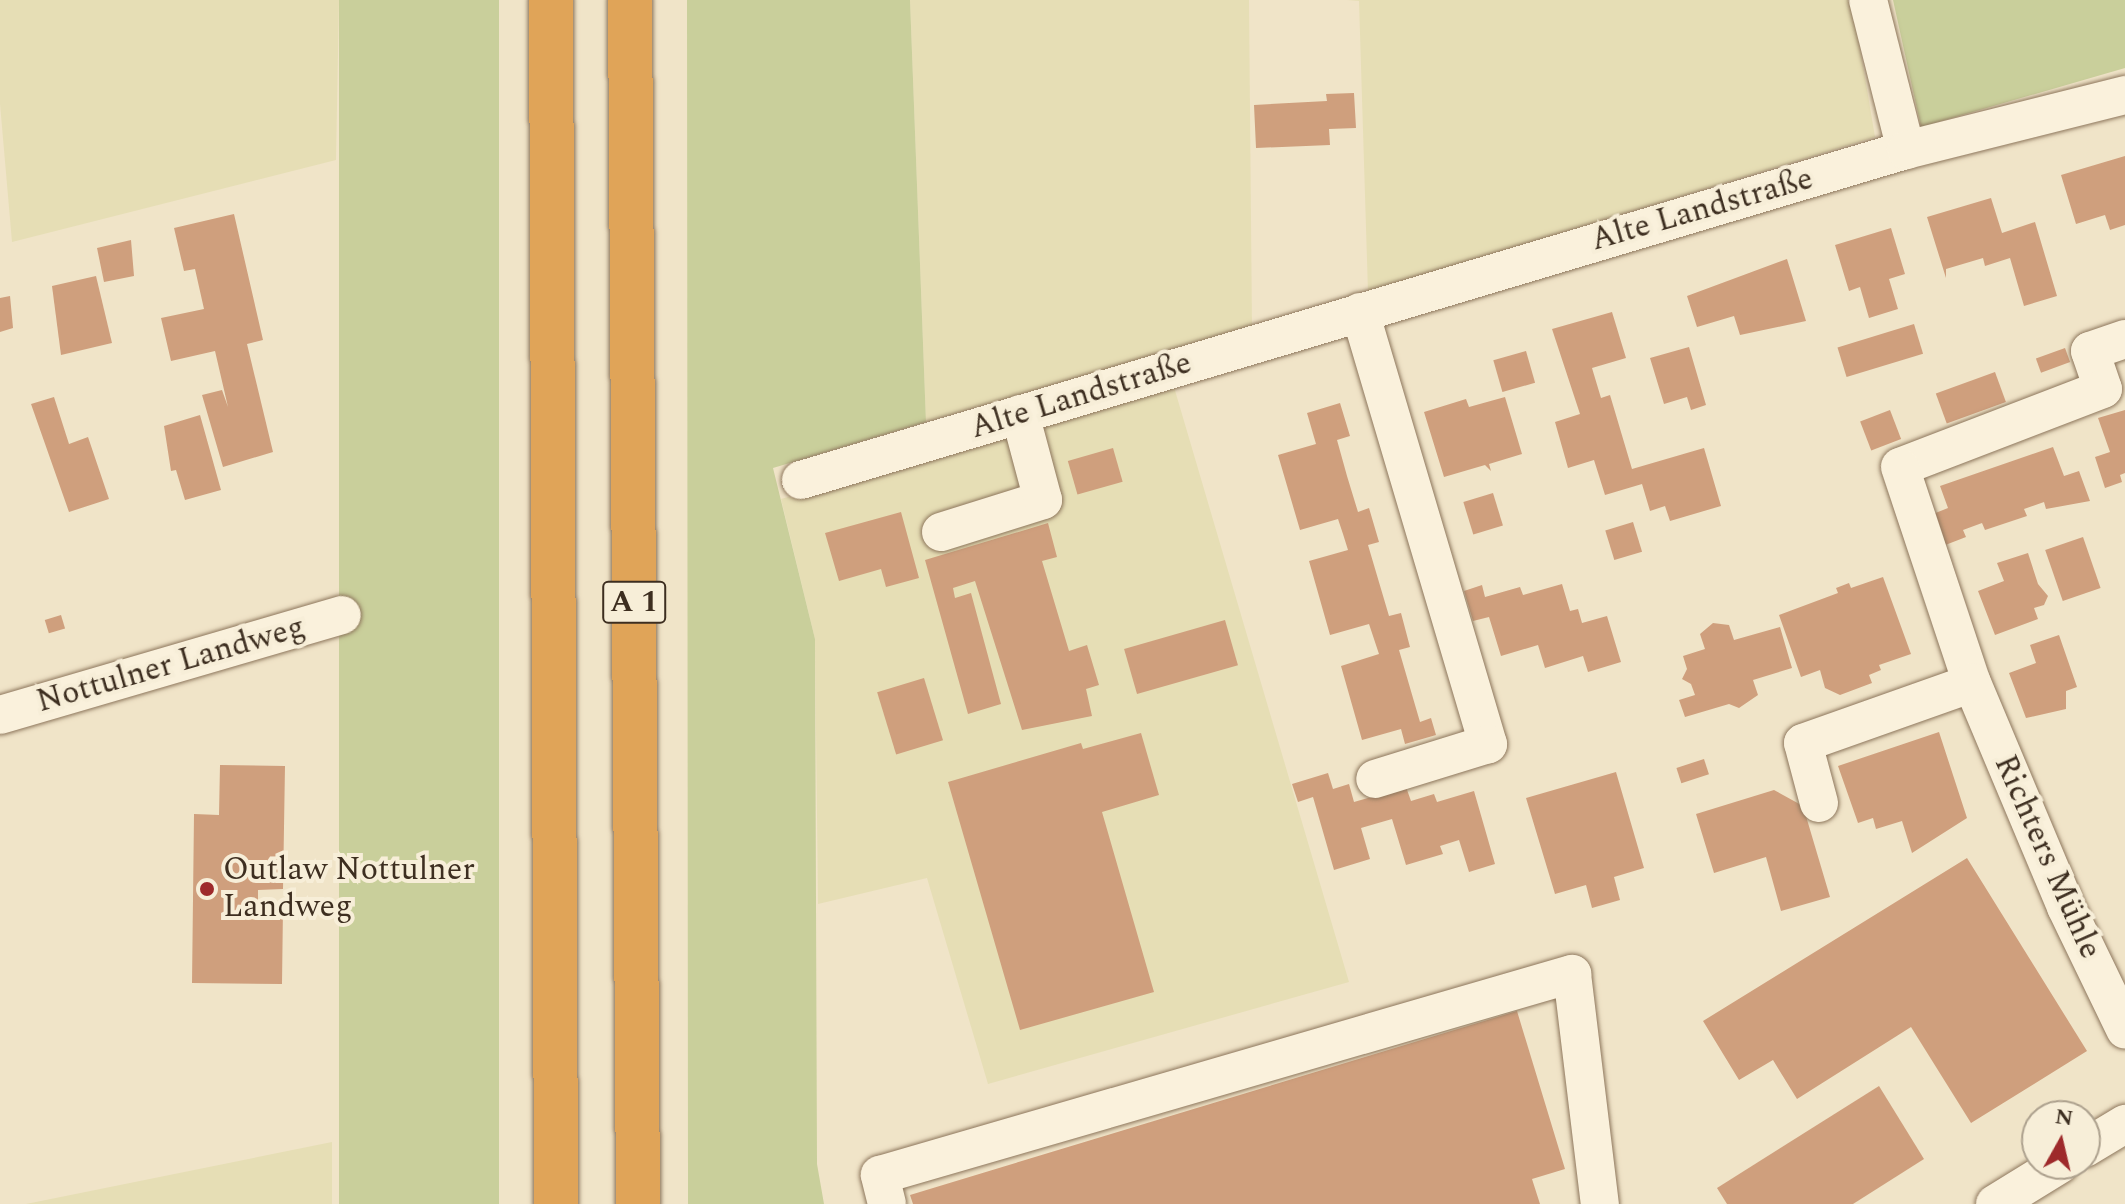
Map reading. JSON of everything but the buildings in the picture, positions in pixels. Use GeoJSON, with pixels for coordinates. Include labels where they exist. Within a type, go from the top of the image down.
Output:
{"type":"FeatureCollection","features":[{"type":"Feature","properties":{"kind":"highway"},"geometry":{"type":"LineString","coordinates":[[551,0],[556,1204]]}},
{"type":"Feature","properties":{"kind":"highway","name":"A 1"},"geometry":{"type":"LineString","coordinates":[[630,0],[638,1204]]}},
{"type":"Feature","properties":{"kind":"street"},"geometry":{"type":"LineString","coordinates":[[1868,0],[1906,150]]}},
{"type":"Feature","properties":{"kind":"street","name":"Alte Landstraße"},"geometry":{"type":"LineString","coordinates":[[801,480],[1906,150],[2125,95]]}},
{"type":"Feature","properties":{"kind":"street"},"geometry":{"type":"LineString","coordinates":[[1360,312],[1488,744],[1375,779]]}},
{"type":"Feature","properties":{"kind":"street","name":"Richters Mühle"},"geometry":{"type":"LineString","coordinates":[[2125,339],[2090,351],[2103,389],[1900,467],[1972,683],[2066,907],[2125,1029]]}},
{"type":"Feature","properties":{"kind":"street"},"geometry":{"type":"LineString","coordinates":[[941,532],[1043,500],[1020,414]]}},
{"type":"Feature","properties":{"kind":"street","name":"Nottulner Landweg"},"geometry":{"type":"LineString","coordinates":[[0,715],[342,615]]}},
{"type":"Feature","properties":{"kind":"street"},"geometry":{"type":"LineString","coordinates":[[1819,803],[1803,743],[1972,683]]}},
{"type":"Feature","properties":{"kind":"street"},"geometry":{"type":"LineString","coordinates":[[887,1204],[880,1175],[1572,974],[1600,1204]]}},
{"type":"Feature","properties":{"kind":"street"},"geometry":{"type":"LineString","coordinates":[[2101,1138],[2125,1124]]}},
{"type":"Feature","properties":{"kind":"street"},"geometry":{"type":"LineString","coordinates":[[1995,1204],[2034,1180]]}},
{"type":"Feature","properties":{"kind":"shaded area"},"geometry":{"type":"Polygon","coordinates":[[[0,0],[339,0],[336,160],[12,242],[0,104],[0,0]]]}},
{"type":"Feature","properties":{"kind":"shaded area"},"geometry":{"type":"Polygon","coordinates":[[[910,0],[1249,0],[1252,327],[926,422],[910,0]]]}},
{"type":"Feature","properties":{"kind":"shaded area"},"geometry":{"type":"Polygon","coordinates":[[[1347,0],[1852,0],[1875,137],[1368,292],[1359,1],[1347,0]]]}},
{"type":"Feature","properties":{"kind":"shaded area"},"geometry":{"type":"Polygon","coordinates":[[[1174,387],[1349,982],[988,1084],[927,878],[818,904],[815,639],[781,499],[1174,387]]]}},
{"type":"Feature","properties":{"kind":"shaded area"},"geometry":{"type":"Polygon","coordinates":[[[332,1142],[332,1204],[26,1204],[332,1142]]]}},
{"type":"Feature","properties":{"kind":"green space"},"geometry":{"type":"Polygon","coordinates":[[[339,0],[499,0],[499,1204],[339,1204],[339,0]]]}},
{"type":"Feature","properties":{"kind":"green space"},"geometry":{"type":"Polygon","coordinates":[[[687,0],[910,0],[926,422],[773,468],[815,639],[817,1164],[824,1204],[688,1204],[687,0]]]}},
{"type":"Feature","properties":{"kind":"green space"},"geometry":{"type":"Polygon","coordinates":[[[1893,0],[2125,0],[2125,68],[1921,127],[1893,0]]]}},
{"type":"Feature","properties":{"kind":"place","name":"Outlaw Nottulner Landweg"},"geometry":{"type":"Point","coordinates":[207,889]}}]}
